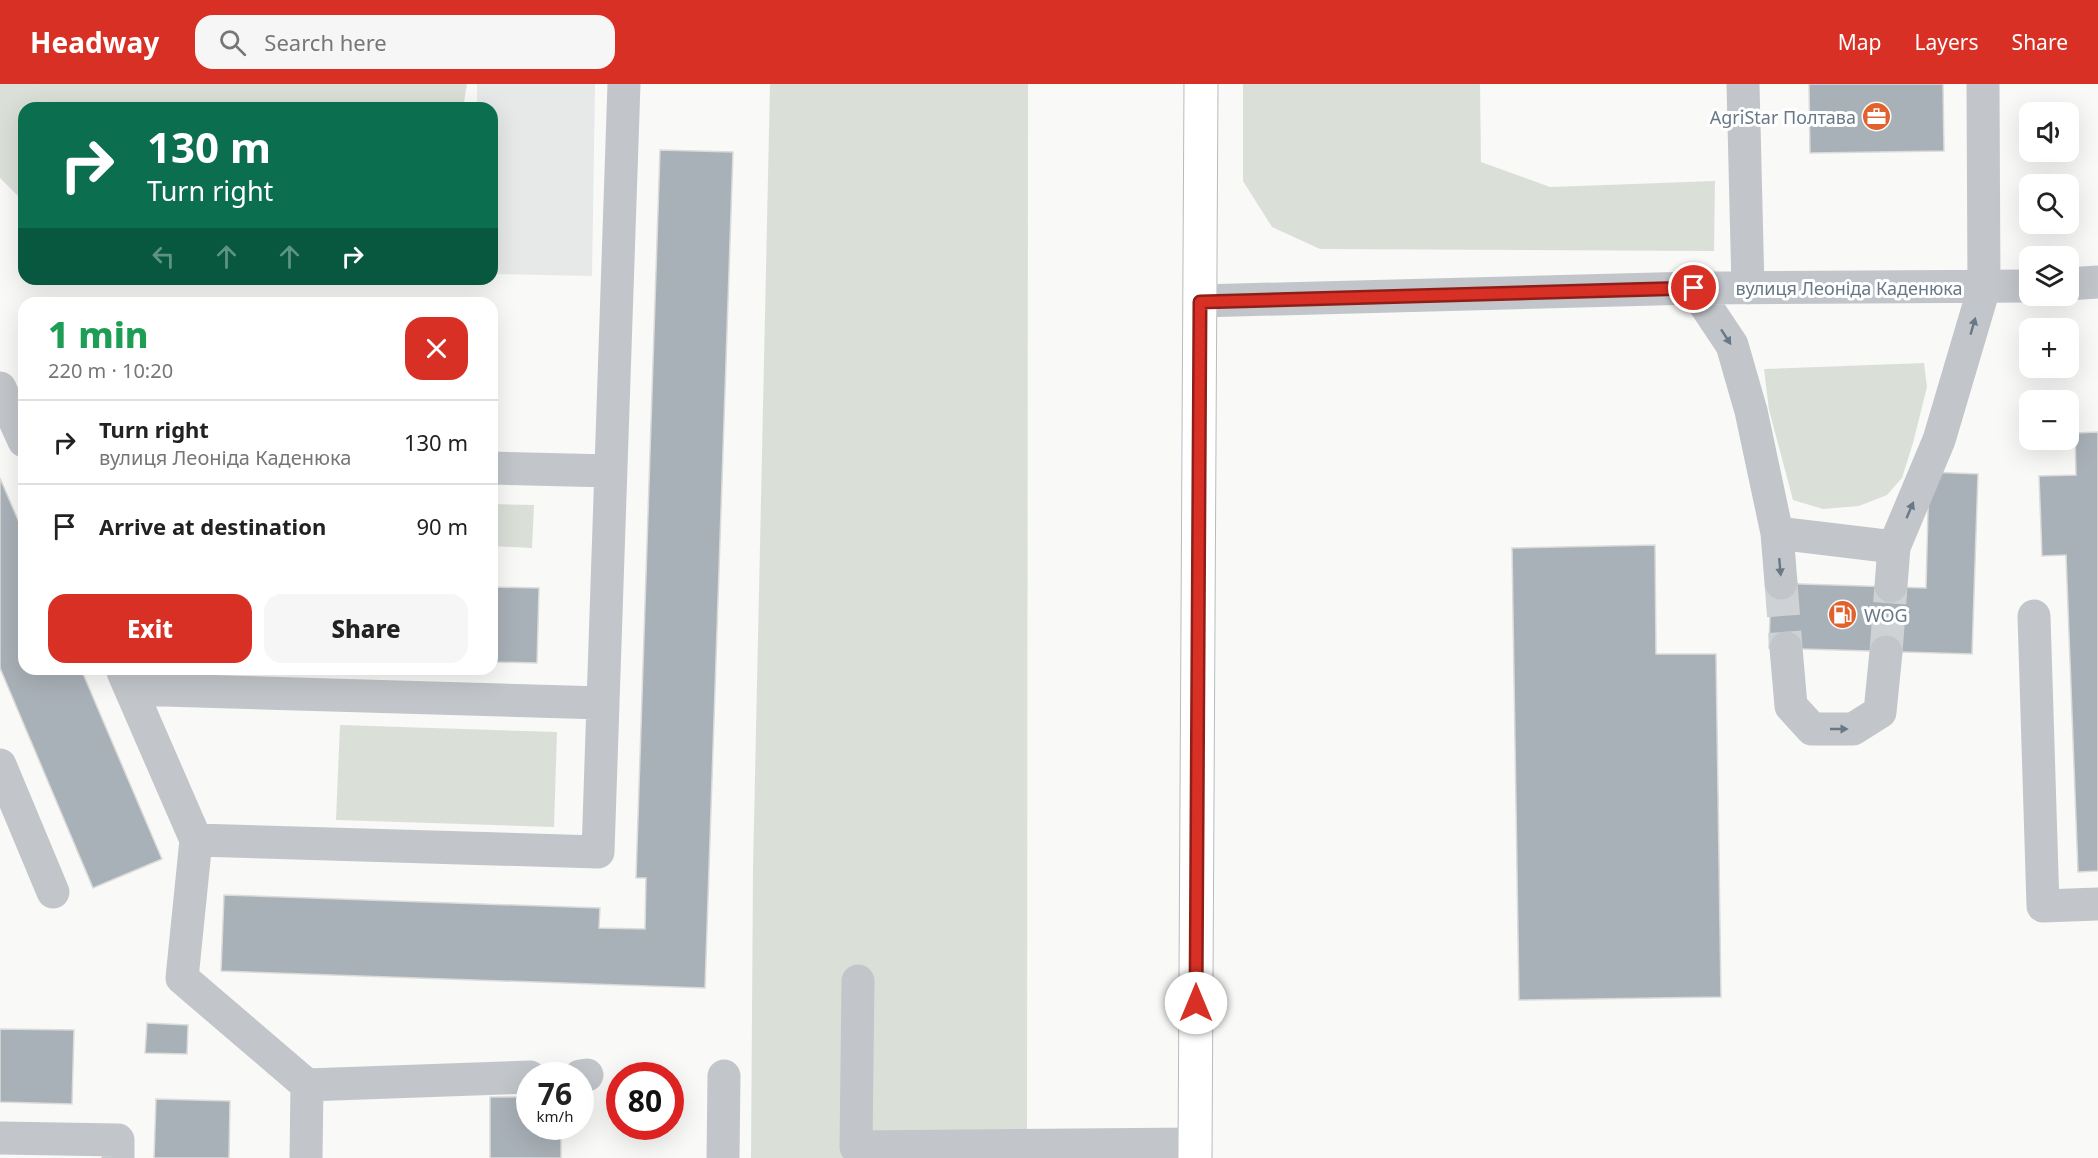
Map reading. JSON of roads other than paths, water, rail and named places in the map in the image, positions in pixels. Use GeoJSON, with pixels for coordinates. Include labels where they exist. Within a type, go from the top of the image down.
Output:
{"type":"FeatureCollection","features":[{"type":"Feature","properties":{"kind":"highway"},"geometry":{"type":"LineString","coordinates":[[1195,1151],[1201,84]]}},
{"type":"Feature","properties":{"kind":"street"},"geometry":{"type":"LineString","coordinates":[[196,840],[598,852],[624,84]]}},
{"type":"Feature","properties":{"kind":"street"},"geometry":{"type":"LineString","coordinates":[[1743,84],[1748,288]]}},
{"type":"Feature","properties":{"kind":"street"},"geometry":{"type":"LineString","coordinates":[[1891,586],[1894,547],[1939,440],[1984,288],[1983,84]]}},
{"type":"Feature","properties":{"kind":"street"},"geometry":{"type":"LineString","coordinates":[[2079,283],[2098,282]]}},
{"type":"Feature","properties":{"kind":"street","name":"вулиця Леоніда Каденюка"},"geometry":{"type":"LineString","coordinates":[[1200,302],[1694,288],[2019,286]]}},
{"type":"Feature","properties":{"kind":"street"},"geometry":{"type":"LineString","coordinates":[[1694,288],[1732,345],[1751,411],[1777,533],[1781,583]]}},
{"type":"Feature","properties":{"kind":"street"},"geometry":{"type":"LineString","coordinates":[[0,388],[18,428]]}},
{"type":"Feature","properties":{"kind":"street"},"geometry":{"type":"LineString","coordinates":[[498,468],[611,471]]}},
{"type":"Feature","properties":{"kind":"street"},"geometry":{"type":"LineString","coordinates":[[1777,533],[1894,547]]}},
{"type":"Feature","properties":{"kind":"street"},"geometry":{"type":"LineString","coordinates":[[2034,616],[2043,906],[2098,904]]}},
{"type":"Feature","properties":{"kind":"street"},"geometry":{"type":"LineString","coordinates":[[1786,648],[1791,706],[1812,729],[1853,729],[1880,712],[1886,652]]}},
{"type":"Feature","properties":{"kind":"street"},"geometry":{"type":"LineString","coordinates":[[516,1078],[307,1085],[182,978],[196,840],[126,679],[603,704]]}},
{"type":"Feature","properties":{"kind":"street"},"geometry":{"type":"LineString","coordinates":[[0,765],[53,892]]}},
{"type":"Feature","properties":{"kind":"street"},"geometry":{"type":"LineString","coordinates":[[858,981],[856,1147],[1195,1151]]}},
{"type":"Feature","properties":{"kind":"street"},"geometry":{"type":"LineString","coordinates":[[723,1158],[724,1076]]}},
{"type":"Feature","properties":{"kind":"street"},"geometry":{"type":"LineString","coordinates":[[306,1158],[307,1085]]}},
{"type":"Feature","properties":{"kind":"street"},"geometry":{"type":"LineString","coordinates":[[0,1138],[118,1140],[118,1158]]}},
{"type":"Feature","properties":{"kind":"tunnel"},"geometry":{"type":"LineString","coordinates":[[1781,583],[1786,648]]}},
{"type":"Feature","properties":{"kind":"tunnel"},"geometry":{"type":"LineString","coordinates":[[1886,652],[1891,586]]}},
{"type":"Feature","properties":{"kind":"place","name":"AgriStar Полтава"},"geometry":{"type":"Point","coordinates":[1877,117]}},
{"type":"Feature","properties":{"kind":"place","name":"WOG"},"geometry":{"type":"Point","coordinates":[1843,615]}}]}
